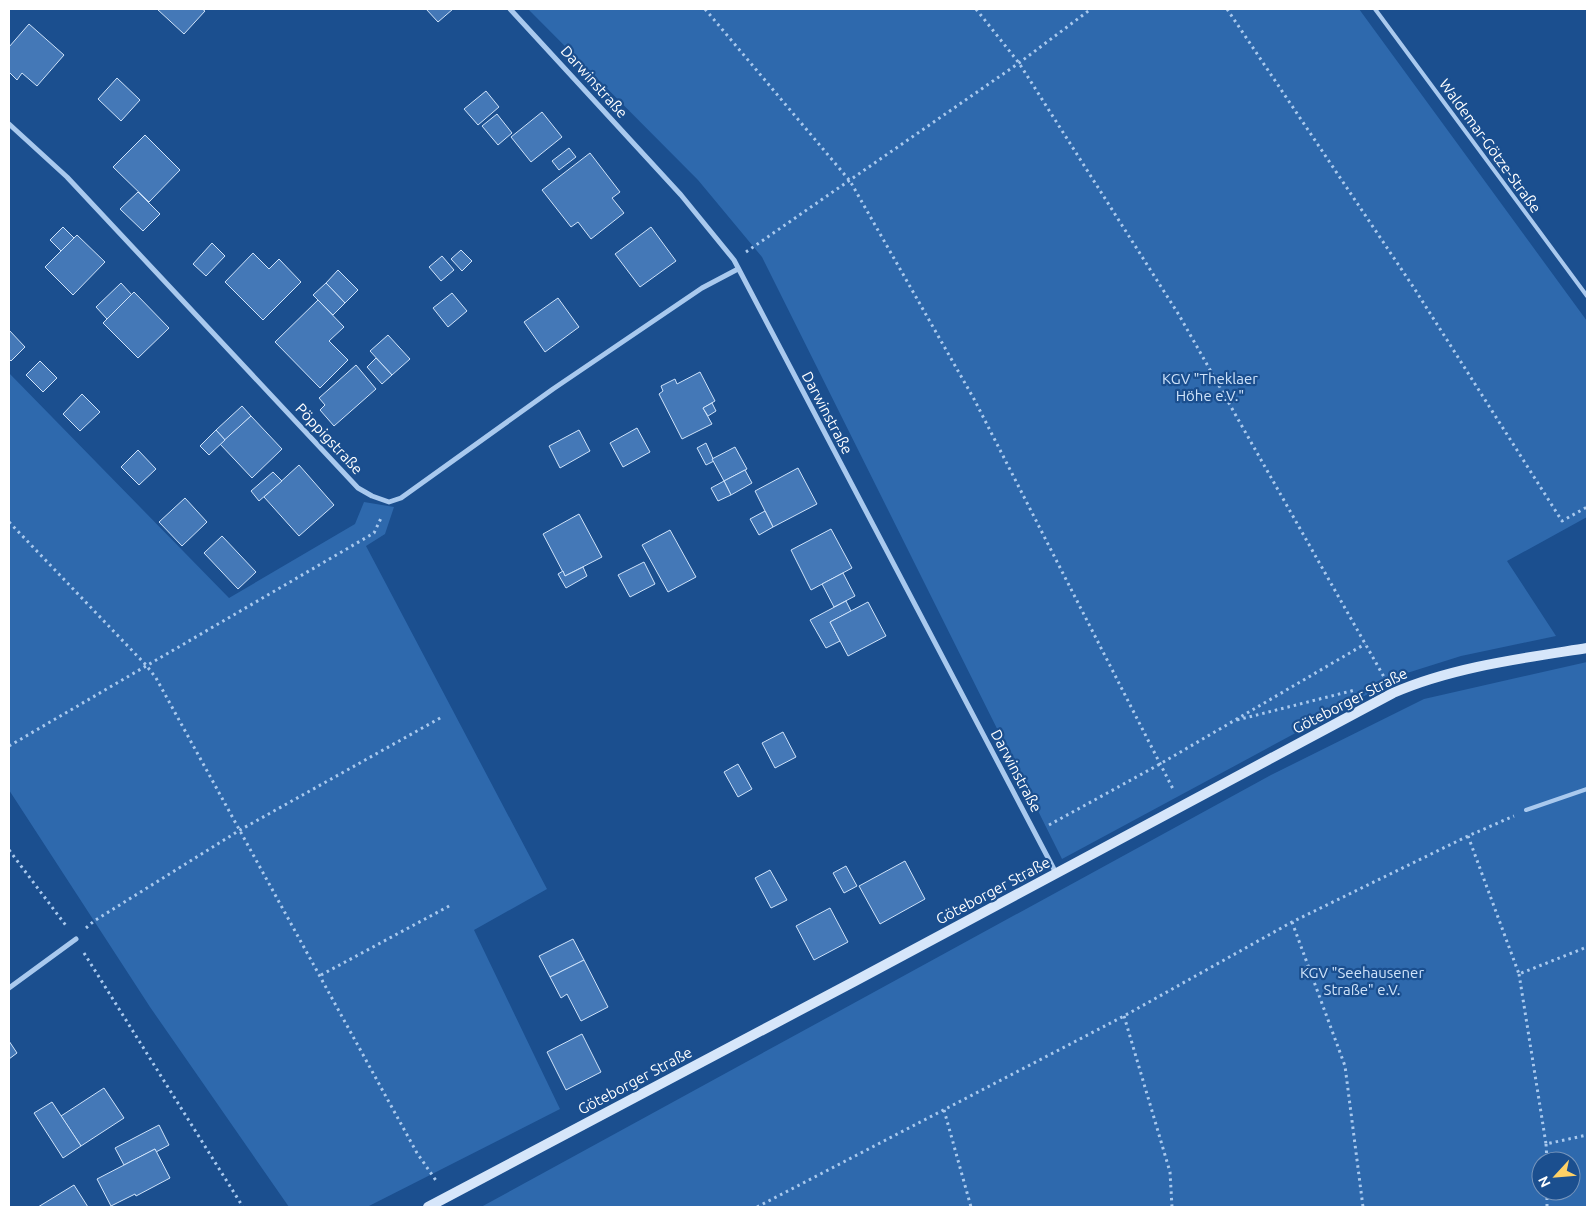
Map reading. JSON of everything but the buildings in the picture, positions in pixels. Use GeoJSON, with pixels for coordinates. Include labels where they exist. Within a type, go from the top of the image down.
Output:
{"type":"FeatureCollection","features":[{"type":"Feature","properties":{"kind":"street","name":"Darwinstraße"},"geometry":{"type":"LineString","coordinates":[[510,9],[681,195],[734,260],[1057,874]]}},
{"type":"Feature","properties":{"kind":"street","name":"Pöppigstraße"},"geometry":{"type":"LineString","coordinates":[[9,124],[67,177],[358,488],[372,496],[389,502]]}},
{"type":"Feature","properties":{"kind":"street"},"geometry":{"type":"LineString","coordinates":[[389,502],[401,498],[552,390],[702,288],[738,269]]}},
{"type":"Feature","properties":{"kind":"street","name":"Göteborger Straße"},"geometry":{"type":"LineString","coordinates":[[428,1207],[1057,874],[1393,693],[1418,682],[1511,660],[1587,648]]}},
{"type":"Feature","properties":{"kind":"street"},"geometry":{"type":"LineString","coordinates":[[9,988],[76,939]]}},
{"type":"Feature","properties":{"kind":"lane","name":"Waldemar-Götze-Straße"},"geometry":{"type":"LineString","coordinates":[[1375,9],[1587,296]]}},
{"type":"Feature","properties":{"kind":"lane"},"geometry":{"type":"LineString","coordinates":[[1526,810],[1587,789]]}},
{"type":"Feature","properties":{"kind":"path"},"geometry":{"type":"LineString","coordinates":[[705,9],[850,181],[974,400],[1181,806]]}},
{"type":"Feature","properties":{"kind":"path"},"geometry":{"type":"LineString","coordinates":[[976,9],[1019,63],[1180,315],[1393,693]]}},
{"type":"Feature","properties":{"kind":"path"},"geometry":{"type":"LineString","coordinates":[[734,260],[1019,63],[1091,9]]}},
{"type":"Feature","properties":{"kind":"path"},"geometry":{"type":"LineString","coordinates":[[1228,9],[1409,280],[1562,521],[1587,507]]}},
{"type":"Feature","properties":{"kind":"path"},"geometry":{"type":"LineString","coordinates":[[9,746],[374,533],[389,502]]}},
{"type":"Feature","properties":{"kind":"path"},"geometry":{"type":"LineString","coordinates":[[9,522],[146,665],[156,678],[418,1153],[447,1198]]}},
{"type":"Feature","properties":{"kind":"path"},"geometry":{"type":"LineString","coordinates":[[1046,827],[1160,764],[1365,644]]}},
{"type":"Feature","properties":{"kind":"path"},"geometry":{"type":"LineString","coordinates":[[1233,721],[1358,689]]}},
{"type":"Feature","properties":{"kind":"path"},"geometry":{"type":"LineString","coordinates":[[76,939],[94,921],[240,830],[442,716]]}},
{"type":"Feature","properties":{"kind":"path"},"geometry":{"type":"LineString","coordinates":[[757,1207],[1124,1016],[1292,922],[1468,836],[1526,810]]}},
{"type":"Feature","properties":{"kind":"path"},"geometry":{"type":"LineString","coordinates":[[1468,836],[1519,974],[1546,1151]]}},
{"type":"Feature","properties":{"kind":"path"},"geometry":{"type":"LineString","coordinates":[[9,850],[76,939],[243,1207]]}},
{"type":"Feature","properties":{"kind":"path"},"geometry":{"type":"LineString","coordinates":[[321,975],[451,905]]}},
{"type":"Feature","properties":{"kind":"path"},"geometry":{"type":"LineString","coordinates":[[1292,922],[1345,1066],[1363,1207]]}},
{"type":"Feature","properties":{"kind":"path"},"geometry":{"type":"LineString","coordinates":[[1519,974],[1587,947]]}},
{"type":"Feature","properties":{"kind":"path"},"geometry":{"type":"LineString","coordinates":[[1124,1016],[1170,1172],[1172,1207]]}},
{"type":"Feature","properties":{"kind":"path"},"geometry":{"type":"LineString","coordinates":[[944,1110],[971,1207]]}},
{"type":"Feature","properties":{"kind":"path"},"geometry":{"type":"LineString","coordinates":[[1546,1144],[1587,1135]]}},
{"type":"Feature","properties":{"kind":"green space","name":"KGV \"Theklaer Höhe e.V.\""},"geometry":{"type":"Polygon","coordinates":[[[528,9],[1359,9],[1587,321],[1587,517],[1507,561],[1556,636],[1461,656],[1407,673],[1062,859],[762,257],[698,180],[528,9]]]}},
{"type":"Feature","properties":{"kind":"green space"},"geometry":{"type":"Polygon","coordinates":[[[9,373],[229,598],[355,524],[364,502],[394,507],[385,534],[366,546],[547,889],[474,930],[560,1109],[367,1207],[289,1207],[150,1007],[9,790],[9,373]]]}},
{"type":"Feature","properties":{"kind":"green space","name":"KGV \"Seehausener Straße\" e.V."},"geometry":{"type":"Polygon","coordinates":[[[1587,662],[1587,1207],[481,1207],[1271,775],[1424,699],[1587,662]]]}}]}
